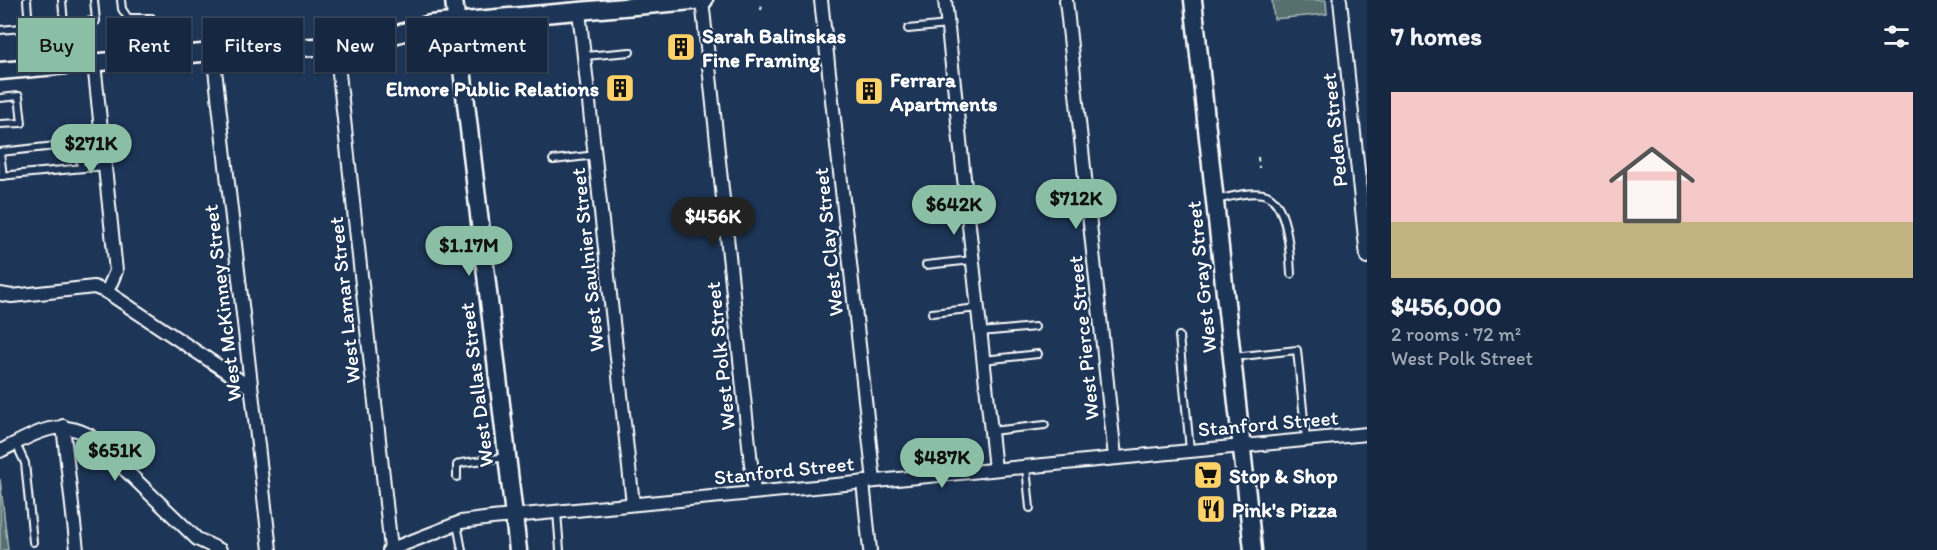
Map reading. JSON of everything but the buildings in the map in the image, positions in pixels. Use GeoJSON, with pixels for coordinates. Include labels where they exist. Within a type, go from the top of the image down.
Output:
{"type":"FeatureCollection","features":[{"type":"Feature","properties":{"kind":"main road","name":"West Dallas Street"},"geometry":{"type":"LineString","coordinates":[[454,0],[457,18]]}},
{"type":"Feature","properties":{"kind":"main road"},"geometry":{"type":"LineString","coordinates":[[494,18],[703,0]]}},
{"type":"Feature","properties":{"kind":"main road","name":"West Gray Street"},"geometry":{"type":"LineString","coordinates":[[1193,0],[1253,550]]}},
{"type":"Feature","properties":{"kind":"main road"},"geometry":{"type":"LineString","coordinates":[[0,71],[18,69]]}},
{"type":"Feature","properties":{"kind":"main road","name":"West Dallas Street"},"geometry":{"type":"LineString","coordinates":[[463,72],[518,550]]}},
{"type":"Feature","properties":{"kind":"street","name":"West Polk Street"},"geometry":{"type":"LineString","coordinates":[[703,0],[754,492]]}},
{"type":"Feature","properties":{"kind":"street","name":"West Clay Street"},"geometry":{"type":"LineString","coordinates":[[821,0],[868,481],[870,550]]}},
{"type":"Feature","properties":{"kind":"street"},"geometry":{"type":"LineString","coordinates":[[945,0],[995,469]]}},
{"type":"Feature","properties":{"kind":"street","name":"West Pierce Street"},"geometry":{"type":"LineString","coordinates":[[1066,0],[1115,457]]}},
{"type":"Feature","properties":{"kind":"street","name":"Peden Street"},"geometry":{"type":"LineString","coordinates":[[1340,0],[1367,256]]}},
{"type":"Feature","properties":{"kind":"street","name":"West Saulnier Street"},"geometry":{"type":"LineString","coordinates":[[579,11],[633,504]]}},
{"type":"Feature","properties":{"kind":"street"},"geometry":{"type":"LineString","coordinates":[[95,72],[116,271],[107,292]]}},
{"type":"Feature","properties":{"kind":"street","name":"West McKinney Street"},"geometry":{"type":"LineString","coordinates":[[215,72],[270,550]]}},
{"type":"Feature","properties":{"kind":"street","name":"West Lamar Street"},"geometry":{"type":"LineString","coordinates":[[339,72],[390,550]]}},
{"type":"Feature","properties":{"kind":"street"},"geometry":{"type":"LineString","coordinates":[[0,294],[12,296],[94,287],[107,292],[252,388]]}},
{"type":"Feature","properties":{"kind":"street"},"geometry":{"type":"LineString","coordinates":[[63,426],[77,550]]}},
{"type":"Feature","properties":{"kind":"street"},"geometry":{"type":"LineString","coordinates":[[0,451],[48,429],[63,426],[89,435],[198,544],[220,550]]}},
{"type":"Feature","properties":{"kind":"street","name":"Stanford Street"},"geometry":{"type":"LineString","coordinates":[[390,550],[457,524],[514,516],[1367,434]]}},
{"type":"Feature","properties":{"kind":"lane"},"geometry":{"type":"LineString","coordinates":[[27,0],[28,18]]}},
{"type":"Feature","properties":{"kind":"lane"},"geometry":{"type":"LineString","coordinates":[[62,0],[64,18]]}},
{"type":"Feature","properties":{"kind":"lane"},"geometry":{"type":"LineString","coordinates":[[94,0],[95,21]]}},
{"type":"Feature","properties":{"kind":"lane"},"geometry":{"type":"LineString","coordinates":[[121,0],[122,9],[128,18]]}},
{"type":"Feature","properties":{"kind":"lane"},"geometry":{"type":"LineString","coordinates":[[908,29],[948,25]]}},
{"type":"Feature","properties":{"kind":"lane"},"geometry":{"type":"LineString","coordinates":[[0,30],[18,29]]}},
{"type":"Feature","properties":{"kind":"lane"},"geometry":{"type":"LineString","coordinates":[[585,56],[630,52]]}},
{"type":"Feature","properties":{"kind":"lane"},"geometry":{"type":"LineString","coordinates":[[0,98],[20,96],[22,123],[0,124]]}},
{"type":"Feature","properties":{"kind":"lane"},"geometry":{"type":"LineString","coordinates":[[102,141],[0,152],[1,176],[105,166]]}},
{"type":"Feature","properties":{"kind":"lane"},"geometry":{"type":"LineString","coordinates":[[79,144],[81,168]]}},
{"type":"Feature","properties":{"kind":"lane"},"geometry":{"type":"LineString","coordinates":[[553,160],[596,155]]}},
{"type":"Feature","properties":{"kind":"lane"},"geometry":{"type":"LineString","coordinates":[[1215,200],[1263,194],[1275,201],[1281,212],[1290,244],[1291,274]]}},
{"type":"Feature","properties":{"kind":"lane"},"geometry":{"type":"LineString","coordinates":[[926,265],[972,260]]}},
{"type":"Feature","properties":{"kind":"lane"},"geometry":{"type":"LineString","coordinates":[[932,313],[978,308]]}},
{"type":"Feature","properties":{"kind":"lane"},"geometry":{"type":"LineString","coordinates":[[980,332],[1035,327]]}},
{"type":"Feature","properties":{"kind":"lane"},"geometry":{"type":"LineString","coordinates":[[1179,336],[1190,450]]}},
{"type":"Feature","properties":{"kind":"lane"},"geometry":{"type":"LineString","coordinates":[[1233,357],[1297,350],[1306,439]]}},
{"type":"Feature","properties":{"kind":"lane"},"geometry":{"type":"LineString","coordinates":[[983,360],[1038,354]]}},
{"type":"Feature","properties":{"kind":"lane"},"geometry":{"type":"LineString","coordinates":[[991,431],[1045,425]]}},
{"type":"Feature","properties":{"kind":"lane"},"geometry":{"type":"LineString","coordinates":[[16,444],[25,463],[33,542]]}},
{"type":"Feature","properties":{"kind":"lane"},"geometry":{"type":"LineString","coordinates":[[457,477],[457,465],[461,463],[507,457]]}},
{"type":"Feature","properties":{"kind":"lane"},"geometry":{"type":"LineString","coordinates":[[1026,466],[1030,508]]}},
{"type":"Feature","properties":{"kind":"lane"},"geometry":{"type":"LineString","coordinates":[[557,512],[561,550]]}},
{"type":"Feature","properties":{"kind":"lane"},"geometry":{"type":"LineString","coordinates":[[457,524],[462,550]]}},
{"type":"Feature","properties":{"kind":"path"},"geometry":{"type":"LineString","coordinates":[[761,10],[762,4]]}},
{"type":"Feature","properties":{"kind":"path"},"geometry":{"type":"LineString","coordinates":[[1258,157],[1259,168]]}},
{"type":"Feature","properties":{"kind":"green space"},"geometry":{"type":"Polygon","coordinates":[[[1272,0],[1326,0],[1327,14],[1274,19],[1272,0]]]}},
{"type":"Feature","properties":{"kind":"green space"},"geometry":{"type":"Polygon","coordinates":[[[0,479],[8,550],[0,550],[0,479]]]}},
{"type":"Feature","properties":{"kind":"place","name":"Sarah Balinskas Fine Framing"},"geometry":{"type":"Point","coordinates":[681,47]}},
{"type":"Feature","properties":{"kind":"place","name":"Elmore Public Relations"},"geometry":{"type":"Point","coordinates":[620,88]}},
{"type":"Feature","properties":{"kind":"place","name":"Ferrara Apartments"},"geometry":{"type":"Point","coordinates":[869,91]}},
{"type":"Feature","properties":{"kind":"place","name":"Stop & Shop"},"geometry":{"type":"Point","coordinates":[1208,475]}},
{"type":"Feature","properties":{"kind":"place","name":"Pink's Pizza"},"geometry":{"type":"Point","coordinates":[1211,509]}}]}
